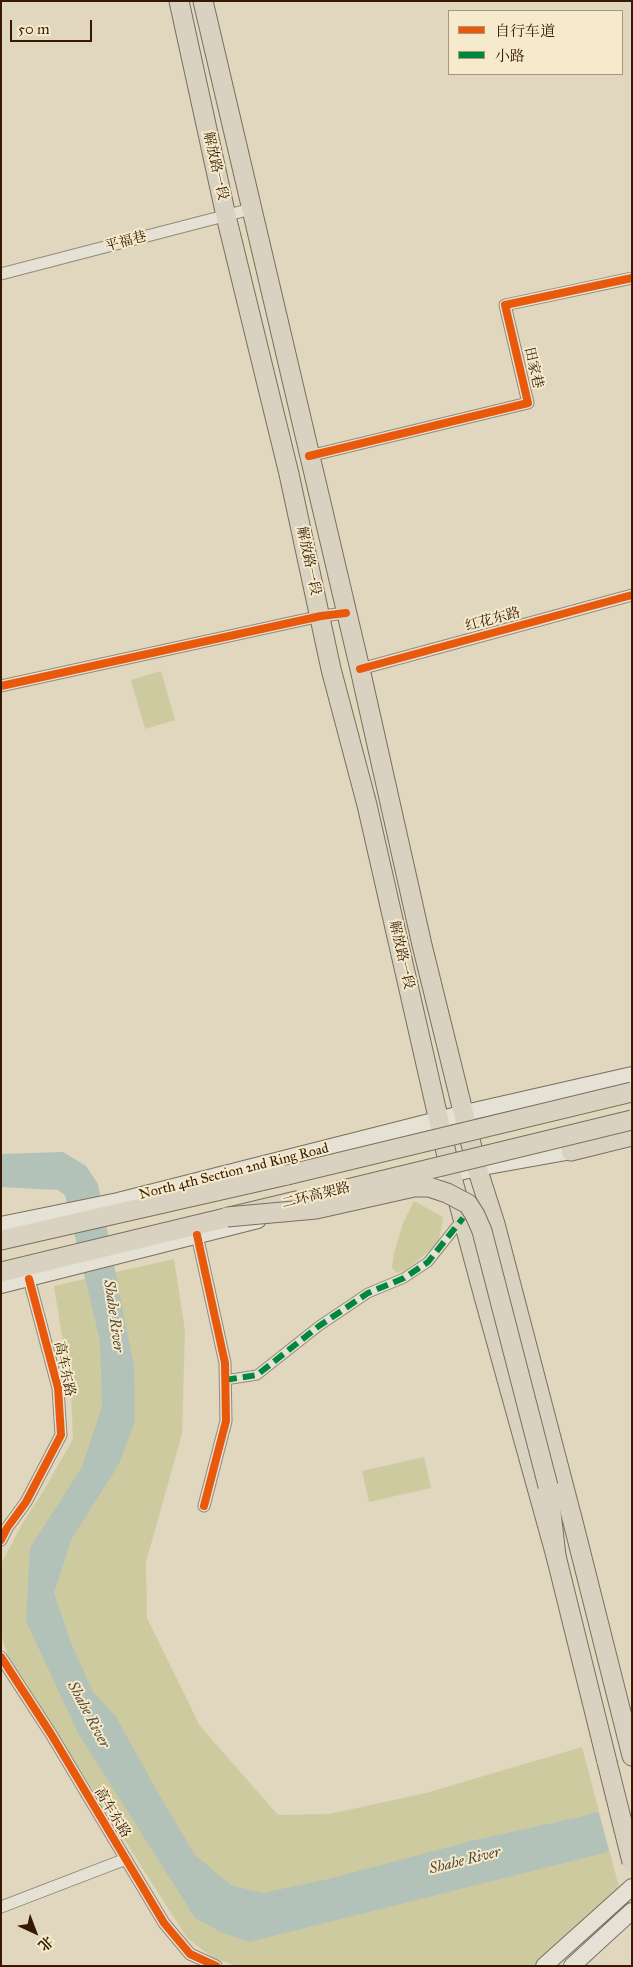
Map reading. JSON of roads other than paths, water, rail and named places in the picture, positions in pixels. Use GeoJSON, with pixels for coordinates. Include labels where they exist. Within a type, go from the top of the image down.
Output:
{"type":"FeatureCollection","features":[{"type":"Feature","properties":{"kind":"main road","name":"解放路一段"},"geometry":{"type":"LineString","coordinates":[[179,1],[226,216],[289,474],[331,669],[367,805],[451,1174],[556,1556]]}},
{"type":"Feature","properties":{"kind":"main road","name":"解放路一段"},"geometry":{"type":"LineString","coordinates":[[203,1],[360,669],[422,945],[465,1113],[477,1168],[495,1224],[631,1749]]}},
{"type":"Feature","properties":{"kind":"main road","name":"North 4th Section 2nd Ring Road"},"geometry":{"type":"LineString","coordinates":[[1,1225],[118,1201],[465,1113],[632,1075]]}},
{"type":"Feature","properties":{"kind":"main road","name":"二环高架路"},"geometry":{"type":"LineString","coordinates":[[1,1240],[278,1178],[632,1092]]}},
{"type":"Feature","properties":{"kind":"main road","name":"二环高架路"},"geometry":{"type":"LineString","coordinates":[[1,1272],[632,1120]]}},
{"type":"Feature","properties":{"kind":"main road"},"geometry":{"type":"LineString","coordinates":[[571,1151],[632,1136]]}},
{"type":"Feature","properties":{"kind":"main road"},"geometry":{"type":"LineString","coordinates":[[1,1285],[141,1248],[477,1168],[632,1141]]}},
{"type":"Feature","properties":{"kind":"main road"},"geometry":{"type":"LineString","coordinates":[[228,1217],[316,1209],[414,1187],[429,1188],[447,1193],[468,1204],[476,1215],[482,1230],[548,1486],[556,1556],[632,1862]]}},
{"type":"Feature","properties":{"kind":"main road"},"geometry":{"type":"LineString","coordinates":[[544,1966],[632,1887]]}},
{"type":"Feature","properties":{"kind":"main road"},"geometry":{"type":"LineString","coordinates":[[572,1966],[632,1911]]}},
{"type":"Feature","properties":{"kind":"street","name":"平福巷"},"geometry":{"type":"LineString","coordinates":[[1,274],[251,209]]}},
{"type":"Feature","properties":{"kind":"street","name":"田家巷"},"geometry":{"type":"LineString","coordinates":[[310,456],[528,403],[505,305],[632,278]]}},
{"type":"Feature","properties":{"kind":"street","name":"红花东路"},"geometry":{"type":"LineString","coordinates":[[360,669],[632,595]]}},
{"type":"Feature","properties":{"kind":"street"},"geometry":{"type":"LineString","coordinates":[[1,686],[321,616],[346,613]]}},
{"type":"Feature","properties":{"kind":"street"},"geometry":{"type":"LineString","coordinates":[[225,1380],[258,1375],[319,1326],[368,1293],[404,1278],[428,1262],[463,1218]]}},
{"type":"Feature","properties":{"kind":"street"},"geometry":{"type":"LineString","coordinates":[[197,1235],[225,1363],[226,1421],[204,1506]]}},
{"type":"Feature","properties":{"kind":"street","name":"高车东路"},"geometry":{"type":"LineString","coordinates":[[1,1540],[7,1528],[26,1502],[61,1435],[58,1388],[29,1279]]}},
{"type":"Feature","properties":{"kind":"street","name":"高车东路"},"geometry":{"type":"LineString","coordinates":[[1,1657],[51,1734],[164,1923],[190,1954],[216,1966]]}},
{"type":"Feature","properties":{"kind":"street"},"geometry":{"type":"LineString","coordinates":[[1,1907],[126,1860]]}},
{"type":"Feature","properties":{"kind":"water","name":"Shahe River"},"geometry":{"type":"Polygon","coordinates":[[[63,1152],[86,1166],[98,1184],[134,1367],[135,1421],[119,1464],[71,1540],[54,1593],[71,1643],[93,1692],[115,1715],[195,1855],[231,1885],[262,1893],[328,1879],[475,1840],[632,1803],[632,1846],[249,1942],[221,1932],[195,1918],[78,1733],[26,1621],[30,1548],[82,1467],[102,1407],[100,1341],[65,1195],[58,1190],[1,1187],[1,1154],[63,1152]]]}}]}
